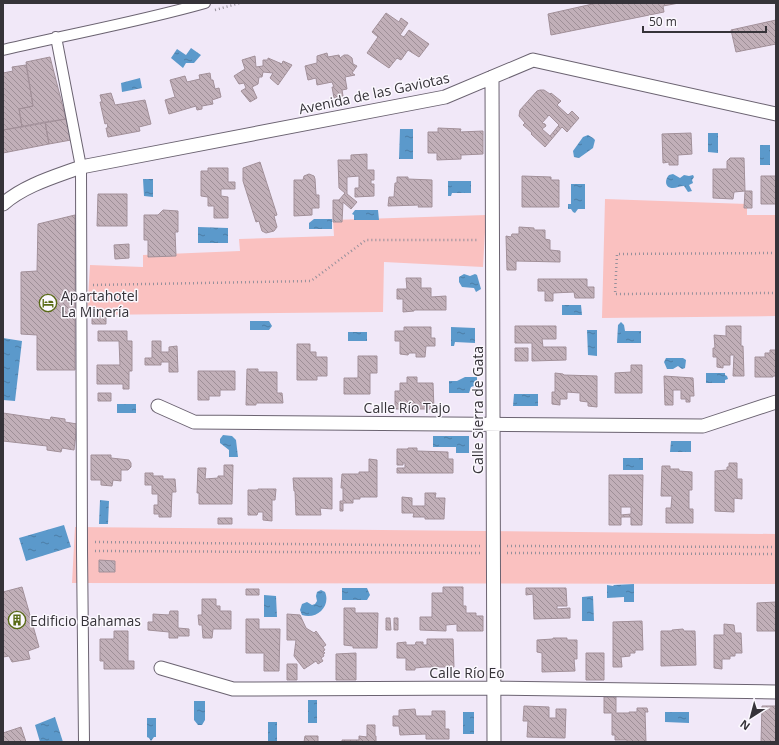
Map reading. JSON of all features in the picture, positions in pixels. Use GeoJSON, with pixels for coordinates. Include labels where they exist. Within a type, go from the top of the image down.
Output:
{"type":"FeatureCollection","features":[{"type":"Feature","properties":{"kind":"street"},"geometry":{"type":"LineString","coordinates":[[3,50],[56,37],[167,14],[204,3]]}},
{"type":"Feature","properties":{"kind":"street"},"geometry":{"type":"LineString","coordinates":[[56,37],[81,167],[84,742]]}},
{"type":"Feature","properties":{"kind":"street","name":"Avenida de las Gaviotas"},"geometry":{"type":"LineString","coordinates":[[5,198],[32,185],[81,167],[445,96],[533,60],[776,114]]}},
{"type":"Feature","properties":{"kind":"street","name":"Calle Sierra de Gata"},"geometry":{"type":"LineString","coordinates":[[492,77],[494,742]]}},
{"type":"Feature","properties":{"kind":"street","name":"Calle Río Tajo"},"geometry":{"type":"LineString","coordinates":[[158,406],[194,422],[703,426],[776,402]]}},
{"type":"Feature","properties":{"kind":"street","name":"Calle Río Eo"},"geometry":{"type":"LineString","coordinates":[[161,668],[233,689],[494,688],[776,692]]}},
{"type":"Feature","properties":{"kind":"path"},"geometry":{"type":"LineString","coordinates":[[81,285],[311,281],[366,240],[493,240]]}},
{"type":"Feature","properties":{"kind":"path"},"geometry":{"type":"LineString","coordinates":[[776,253],[618,254],[615,294],[776,294]]}},
{"type":"Feature","properties":{"kind":"path"},"geometry":{"type":"LineString","coordinates":[[82,546],[493,549],[776,554]]}},
{"type":"Feature","properties":{"kind":"path"},"geometry":{"type":"LineString","coordinates":[[82,546],[493,549],[776,547]]}},
{"type":"Feature","properties":{"kind":"shaded area"},"geometry":{"type":"Polygon","coordinates":[[[605,199],[747,204],[747,215],[776,215],[776,316],[602,318],[605,199]]]}},
{"type":"Feature","properties":{"kind":"shaded area"},"geometry":{"type":"Polygon","coordinates":[[[486,215],[483,267],[384,262],[383,312],[87,315],[90,265],[143,267],[143,255],[240,251],[239,239],[334,236],[333,220],[486,215]]]}},
{"type":"Feature","properties":{"kind":"shaded area"},"geometry":{"type":"Polygon","coordinates":[[[75,527],[776,534],[776,584],[72,583],[75,527]]]}},
{"type":"Feature","properties":{"kind":"water"},"geometry":{"type":"Polygon","coordinates":[[[191,48],[201,55],[194,63],[186,63],[183,68],[171,58],[177,49],[186,55],[191,48]]]}},
{"type":"Feature","properties":{"kind":"water"},"geometry":{"type":"Polygon","coordinates":[[[140,78],[142,88],[122,92],[121,83],[140,78]]]}},
{"type":"Feature","properties":{"kind":"water"},"geometry":{"type":"Polygon","coordinates":[[[400,129],[413,129],[413,159],[399,159],[400,129]]]}},
{"type":"Feature","properties":{"kind":"water"},"geometry":{"type":"Polygon","coordinates":[[[708,133],[718,133],[718,153],[708,152],[708,133]]]}},
{"type":"Feature","properties":{"kind":"water"},"geometry":{"type":"Polygon","coordinates":[[[588,135],[595,140],[593,148],[579,158],[574,157],[573,151],[583,137],[588,135]]]}},
{"type":"Feature","properties":{"kind":"water"},"geometry":{"type":"Polygon","coordinates":[[[760,145],[770,145],[770,165],[760,165],[760,145]]]}},
{"type":"Feature","properties":{"kind":"water"},"geometry":{"type":"Polygon","coordinates":[[[673,174],[680,178],[684,175],[693,175],[693,183],[689,185],[692,191],[688,192],[684,186],[673,188],[668,187],[666,183],[667,179],[669,175],[673,174]]]}},
{"type":"Feature","properties":{"kind":"water"},"geometry":{"type":"Polygon","coordinates":[[[143,179],[153,179],[153,197],[144,196],[143,179]]]}},
{"type":"Feature","properties":{"kind":"water"},"geometry":{"type":"Polygon","coordinates":[[[448,181],[471,181],[471,193],[452,193],[451,196],[448,196],[448,181]]]}},
{"type":"Feature","properties":{"kind":"water"},"geometry":{"type":"Polygon","coordinates":[[[571,184],[585,184],[585,209],[578,209],[575,213],[571,209],[568,209],[568,204],[571,204],[571,184]]]}},
{"type":"Feature","properties":{"kind":"water"},"geometry":{"type":"Polygon","coordinates":[[[355,210],[378,210],[379,220],[354,220],[354,215],[352,214],[355,210]]]}},
{"type":"Feature","properties":{"kind":"water"},"geometry":{"type":"Polygon","coordinates":[[[314,219],[332,219],[332,229],[309,229],[309,223],[314,219]]]}},
{"type":"Feature","properties":{"kind":"water"},"geometry":{"type":"Polygon","coordinates":[[[198,227],[228,228],[228,243],[198,243],[198,227]]]}},
{"type":"Feature","properties":{"kind":"water"},"geometry":{"type":"Polygon","coordinates":[[[464,274],[470,276],[475,274],[477,275],[481,289],[476,292],[474,288],[462,287],[459,282],[459,277],[464,274]]]}},
{"type":"Feature","properties":{"kind":"water"},"geometry":{"type":"Polygon","coordinates":[[[562,305],[581,305],[582,315],[562,315],[562,305]]]}},
{"type":"Feature","properties":{"kind":"water"},"geometry":{"type":"Polygon","coordinates":[[[250,321],[269,321],[272,326],[269,330],[250,330],[250,321]]]}},
{"type":"Feature","properties":{"kind":"water"},"geometry":{"type":"Polygon","coordinates":[[[621,322],[624,325],[625,331],[641,331],[641,343],[617,343],[618,325],[621,322]]]}},
{"type":"Feature","properties":{"kind":"water"},"geometry":{"type":"Polygon","coordinates":[[[451,327],[475,328],[475,343],[455,342],[454,346],[451,346],[451,327]]]}},
{"type":"Feature","properties":{"kind":"water"},"geometry":{"type":"Polygon","coordinates":[[[587,330],[597,330],[597,356],[588,355],[587,330]]]}},
{"type":"Feature","properties":{"kind":"water"},"geometry":{"type":"Polygon","coordinates":[[[348,332],[367,332],[367,341],[348,341],[348,332]]]}},
{"type":"Feature","properties":{"kind":"water"},"geometry":{"type":"Polygon","coordinates":[[[3,338],[22,341],[15,401],[3,400],[3,338]]]}},
{"type":"Feature","properties":{"kind":"water"},"geometry":{"type":"Polygon","coordinates":[[[666,358],[683,358],[686,360],[685,368],[682,369],[678,366],[673,369],[667,369],[664,362],[666,358]]]}},
{"type":"Feature","properties":{"kind":"water"},"geometry":{"type":"Polygon","coordinates":[[[706,373],[725,373],[728,379],[725,380],[725,383],[706,383],[706,373]]]}},
{"type":"Feature","properties":{"kind":"water"},"geometry":{"type":"Polygon","coordinates":[[[465,377],[477,377],[477,385],[471,387],[469,393],[449,393],[449,381],[457,381],[465,377]]]}},
{"type":"Feature","properties":{"kind":"water"},"geometry":{"type":"Polygon","coordinates":[[[514,394],[538,394],[538,406],[513,406],[514,394]]]}},
{"type":"Feature","properties":{"kind":"water"},"geometry":{"type":"Polygon","coordinates":[[[117,404],[136,404],[136,413],[117,413],[117,404]]]}},
{"type":"Feature","properties":{"kind":"water"},"geometry":{"type":"Polygon","coordinates":[[[223,435],[232,436],[236,440],[238,457],[229,457],[229,450],[220,443],[220,439],[223,435]]]}},
{"type":"Feature","properties":{"kind":"water"},"geometry":{"type":"Polygon","coordinates":[[[433,436],[469,436],[469,453],[456,453],[456,447],[433,447],[433,436]]]}},
{"type":"Feature","properties":{"kind":"water"},"geometry":{"type":"Polygon","coordinates":[[[671,441],[691,441],[691,452],[670,452],[671,441]]]}},
{"type":"Feature","properties":{"kind":"water"},"geometry":{"type":"Polygon","coordinates":[[[623,458],[643,458],[643,470],[623,470],[623,458]]]}},
{"type":"Feature","properties":{"kind":"water"},"geometry":{"type":"Polygon","coordinates":[[[100,500],[109,501],[108,524],[99,524],[100,500]]]}},
{"type":"Feature","properties":{"kind":"water"},"geometry":{"type":"Polygon","coordinates":[[[64,525],[71,547],[26,561],[19,538],[64,525]]]}},
{"type":"Feature","properties":{"kind":"water"},"geometry":{"type":"Polygon","coordinates":[[[634,584],[634,602],[624,602],[624,597],[607,598],[607,585],[613,586],[634,584]]]}},
{"type":"Feature","properties":{"kind":"water"},"geometry":{"type":"Polygon","coordinates":[[[342,588],[367,588],[370,595],[367,600],[342,600],[342,588]]]}},
{"type":"Feature","properties":{"kind":"water"},"geometry":{"type":"Polygon","coordinates":[[[321,590],[325,592],[326,602],[321,611],[313,615],[302,615],[300,610],[302,604],[307,602],[312,605],[315,604],[317,601],[317,592],[321,590]]]}},
{"type":"Feature","properties":{"kind":"water"},"geometry":{"type":"Polygon","coordinates":[[[264,595],[276,596],[277,617],[264,617],[264,595]]]}},
{"type":"Feature","properties":{"kind":"water"},"geometry":{"type":"Polygon","coordinates":[[[593,596],[594,621],[582,621],[582,597],[593,596]]]}},
{"type":"Feature","properties":{"kind":"water"},"geometry":{"type":"Polygon","coordinates":[[[308,700],[317,700],[317,723],[308,723],[308,700]]]}},
{"type":"Feature","properties":{"kind":"water"},"geometry":{"type":"Polygon","coordinates":[[[194,701],[205,701],[205,720],[202,725],[198,725],[194,720],[194,701]]]}},
{"type":"Feature","properties":{"kind":"water"},"geometry":{"type":"Polygon","coordinates":[[[463,712],[474,712],[474,734],[463,734],[463,712]]]}},
{"type":"Feature","properties":{"kind":"water"},"geometry":{"type":"Polygon","coordinates":[[[665,712],[689,712],[689,723],[665,722],[665,712]]]}},
{"type":"Feature","properties":{"kind":"water"},"geometry":{"type":"Polygon","coordinates":[[[55,717],[63,742],[40,742],[35,725],[55,717]]]}},
{"type":"Feature","properties":{"kind":"water"},"geometry":{"type":"Polygon","coordinates":[[[147,718],[156,718],[156,737],[154,737],[151,741],[147,737],[147,718]]]}},
{"type":"Feature","properties":{"kind":"water"},"geometry":{"type":"Polygon","coordinates":[[[268,722],[277,722],[277,742],[268,741],[268,722]]]}},
{"type":"Feature","properties":{"kind":"building"},"geometry":{"type":"Polygon","coordinates":[[[597,3],[679,3],[663,6],[664,12],[551,35],[548,14],[597,3]]]}},
{"type":"Feature","properties":{"kind":"building"},"geometry":{"type":"Polygon","coordinates":[[[386,13],[399,22],[401,18],[408,23],[400,35],[404,37],[409,30],[429,44],[419,57],[408,50],[401,60],[397,58],[389,68],[367,53],[378,37],[372,32],[386,13]]]}},
{"type":"Feature","properties":{"kind":"building"},"geometry":{"type":"Polygon","coordinates":[[[776,20],[776,44],[736,52],[731,30],[776,20]]]}},
{"type":"Feature","properties":{"kind":"building"},"geometry":{"type":"Polygon","coordinates":[[[327,53],[328,57],[339,55],[340,58],[344,55],[348,55],[352,58],[353,64],[357,66],[352,73],[355,75],[345,77],[347,89],[342,90],[343,96],[334,98],[332,87],[334,87],[332,82],[317,85],[316,78],[308,80],[305,66],[317,63],[317,56],[327,53]]]}},
{"type":"Feature","properties":{"kind":"building"},"geometry":{"type":"Polygon","coordinates":[[[255,56],[256,67],[263,66],[263,60],[268,60],[268,58],[282,64],[283,61],[292,65],[278,85],[270,78],[273,73],[263,72],[262,77],[259,77],[258,84],[252,87],[257,98],[250,102],[241,91],[246,88],[244,83],[239,84],[234,76],[245,69],[242,60],[255,56]]]}},
{"type":"Feature","properties":{"kind":"building"},"geometry":{"type":"Polygon","coordinates":[[[50,57],[66,119],[22,127],[19,109],[33,106],[26,62],[50,57]]]}},
{"type":"Feature","properties":{"kind":"building"},"geometry":{"type":"Polygon","coordinates":[[[26,65],[33,106],[19,109],[22,127],[3,130],[3,73],[13,71],[12,67],[26,65]]]}},
{"type":"Feature","properties":{"kind":"building"},"geometry":{"type":"Polygon","coordinates":[[[210,73],[215,89],[219,88],[221,97],[212,100],[213,104],[202,106],[202,109],[197,110],[196,106],[169,114],[165,100],[175,97],[170,80],[185,76],[187,82],[200,79],[199,75],[210,73]]]}},
{"type":"Feature","properties":{"kind":"building"},"geometry":{"type":"Polygon","coordinates":[[[544,90],[550,94],[551,93],[561,101],[557,105],[568,115],[572,111],[579,118],[567,132],[562,127],[545,147],[523,125],[525,123],[519,116],[520,110],[537,91],[544,90]],[[549,115],[542,123],[546,126],[542,129],[550,136],[559,125],[549,115]]]}},
{"type":"Feature","properties":{"kind":"building"},"geometry":{"type":"Polygon","coordinates":[[[111,93],[115,105],[145,100],[151,124],[139,127],[140,131],[108,137],[106,128],[108,128],[107,123],[105,124],[100,95],[111,93]]]}},
{"type":"Feature","properties":{"kind":"building"},"geometry":{"type":"Polygon","coordinates":[[[66,119],[71,140],[49,144],[45,122],[66,119]]]}},
{"type":"Feature","properties":{"kind":"building"},"geometry":{"type":"Polygon","coordinates":[[[45,122],[49,144],[3,153],[3,130],[45,122]]]}},
{"type":"Feature","properties":{"kind":"building"},"geometry":{"type":"Polygon","coordinates":[[[438,128],[461,129],[460,132],[483,131],[483,154],[461,155],[461,159],[437,160],[437,153],[428,153],[428,132],[438,132],[438,128]]]}},
{"type":"Feature","properties":{"kind":"building"},"geometry":{"type":"Polygon","coordinates":[[[691,133],[692,154],[678,155],[678,165],[669,165],[669,162],[663,163],[662,134],[691,133]]]}},
{"type":"Feature","properties":{"kind":"building"},"geometry":{"type":"Polygon","coordinates":[[[367,154],[367,170],[374,170],[374,180],[371,180],[371,184],[374,184],[374,196],[355,197],[355,188],[359,188],[359,176],[347,177],[347,194],[357,202],[351,209],[343,202],[342,222],[333,222],[333,200],[339,200],[345,193],[339,188],[338,160],[351,160],[351,155],[367,154]]]}},
{"type":"Feature","properties":{"kind":"building"},"geometry":{"type":"Polygon","coordinates":[[[730,158],[744,158],[745,191],[734,192],[733,199],[713,198],[713,169],[727,169],[727,161],[730,158]]]}},
{"type":"Feature","properties":{"kind":"building"},"geometry":{"type":"Polygon","coordinates":[[[260,162],[277,215],[274,216],[277,227],[274,231],[266,233],[262,231],[259,221],[256,222],[243,181],[243,168],[260,162]]]}},
{"type":"Feature","properties":{"kind":"building"},"geometry":{"type":"Polygon","coordinates":[[[208,168],[228,168],[228,182],[235,182],[235,189],[221,189],[221,196],[228,197],[228,218],[214,218],[214,206],[208,206],[208,197],[201,196],[201,171],[208,171],[208,168]]]}},
{"type":"Feature","properties":{"kind":"building"},"geometry":{"type":"Polygon","coordinates":[[[309,174],[314,176],[315,179],[316,195],[319,195],[319,208],[312,208],[312,215],[294,216],[294,180],[303,180],[304,176],[309,174]]]}},
{"type":"Feature","properties":{"kind":"building"},"geometry":{"type":"Polygon","coordinates":[[[522,176],[551,177],[551,180],[559,180],[559,207],[522,207],[522,176]]]}},
{"type":"Feature","properties":{"kind":"building"},"geometry":{"type":"Polygon","coordinates":[[[761,176],[776,176],[776,204],[761,204],[761,176]]]}},
{"type":"Feature","properties":{"kind":"building"},"geometry":{"type":"Polygon","coordinates":[[[397,177],[432,180],[432,207],[418,207],[419,205],[388,206],[389,197],[394,197],[397,177]]]}},
{"type":"Feature","properties":{"kind":"building"},"geometry":{"type":"Polygon","coordinates":[[[745,191],[752,191],[752,208],[744,208],[745,191]]]}},
{"type":"Feature","properties":{"kind":"building"},"geometry":{"type":"Polygon","coordinates":[[[98,194],[127,194],[127,226],[97,226],[98,194]]]}},
{"type":"Feature","properties":{"kind":"building"},"geometry":{"type":"Polygon","coordinates":[[[163,210],[178,211],[178,232],[175,232],[176,256],[148,257],[148,240],[144,240],[144,215],[158,215],[163,210]]]}},
{"type":"Feature","properties":{"kind":"building","name":"Apartahotel La Minería"},"geometry":{"type":"Polygon","coordinates":[[[75,215],[75,370],[37,370],[37,335],[21,334],[21,272],[37,271],[38,224],[75,215]]]}},
{"type":"Feature","properties":{"kind":"building"},"geometry":{"type":"Polygon","coordinates":[[[519,227],[534,228],[534,230],[545,230],[545,239],[550,240],[550,250],[560,251],[560,262],[516,261],[516,270],[507,270],[506,236],[511,237],[512,234],[519,234],[519,227]]]}},
{"type":"Feature","properties":{"kind":"building"},"geometry":{"type":"Polygon","coordinates":[[[129,244],[129,258],[115,259],[114,245],[129,244]]]}},
{"type":"Feature","properties":{"kind":"building"},"geometry":{"type":"Polygon","coordinates":[[[406,278],[421,278],[421,288],[431,288],[431,297],[446,296],[446,310],[414,310],[403,312],[403,299],[397,299],[397,289],[407,289],[406,278]]]}},
{"type":"Feature","properties":{"kind":"building"},"geometry":{"type":"Polygon","coordinates":[[[538,279],[587,279],[587,287],[594,287],[594,298],[575,298],[574,292],[553,293],[553,301],[545,301],[545,291],[538,291],[538,279]]]}},
{"type":"Feature","properties":{"kind":"building"},"geometry":{"type":"Polygon","coordinates":[[[92,316],[106,316],[106,324],[92,324],[92,316]]]}},
{"type":"Feature","properties":{"kind":"building"},"geometry":{"type":"Polygon","coordinates":[[[515,326],[556,326],[556,339],[542,339],[543,347],[566,347],[566,360],[532,361],[532,343],[515,343],[515,326]]]}},
{"type":"Feature","properties":{"kind":"building"},"geometry":{"type":"Polygon","coordinates":[[[726,326],[741,326],[744,376],[733,376],[734,355],[730,355],[730,365],[723,365],[723,368],[717,367],[717,357],[713,357],[713,348],[715,348],[714,335],[726,336],[726,326]]]}},
{"type":"Feature","properties":{"kind":"building"},"geometry":{"type":"Polygon","coordinates":[[[404,327],[431,327],[431,338],[435,338],[435,346],[426,346],[425,357],[416,357],[416,353],[409,353],[408,355],[400,354],[400,341],[395,341],[395,331],[404,331],[404,327]]]}},
{"type":"Feature","properties":{"kind":"building"},"geometry":{"type":"Polygon","coordinates":[[[98,331],[127,331],[127,341],[132,341],[132,371],[129,371],[129,389],[123,389],[123,384],[97,384],[97,365],[120,365],[119,341],[98,341],[98,331]]]}},
{"type":"Feature","properties":{"kind":"building"},"geometry":{"type":"Polygon","coordinates":[[[152,341],[161,341],[161,352],[169,352],[169,347],[177,346],[178,372],[169,372],[169,362],[161,362],[161,365],[145,365],[145,358],[152,358],[152,341]]]}},
{"type":"Feature","properties":{"kind":"building"},"geometry":{"type":"Polygon","coordinates":[[[297,344],[310,344],[310,352],[316,352],[316,357],[327,357],[327,376],[317,376],[317,380],[297,380],[297,344]]]}},
{"type":"Feature","properties":{"kind":"building"},"geometry":{"type":"Polygon","coordinates":[[[515,348],[528,348],[528,361],[515,361],[515,348]]]}},
{"type":"Feature","properties":{"kind":"building"},"geometry":{"type":"Polygon","coordinates":[[[770,350],[776,350],[776,376],[755,377],[755,357],[765,357],[765,353],[770,353],[770,350]]]}},
{"type":"Feature","properties":{"kind":"building"},"geometry":{"type":"Polygon","coordinates":[[[358,356],[377,356],[377,373],[370,373],[370,394],[344,394],[344,378],[358,378],[358,356]]]}},
{"type":"Feature","properties":{"kind":"building"},"geometry":{"type":"Polygon","coordinates":[[[631,365],[642,365],[642,393],[615,393],[615,373],[631,372],[631,365]]]}},
{"type":"Feature","properties":{"kind":"building"},"geometry":{"type":"Polygon","coordinates":[[[247,369],[258,369],[258,372],[277,372],[277,393],[282,393],[283,403],[256,403],[256,405],[246,405],[247,369]]]}},
{"type":"Feature","properties":{"kind":"building"},"geometry":{"type":"Polygon","coordinates":[[[198,371],[235,371],[235,390],[220,390],[220,396],[209,396],[209,400],[198,400],[198,371]]]}},
{"type":"Feature","properties":{"kind":"building"},"geometry":{"type":"Polygon","coordinates":[[[555,373],[564,375],[597,376],[597,407],[588,406],[588,402],[580,401],[580,393],[567,392],[567,399],[560,399],[560,405],[552,404],[552,392],[555,392],[555,373]]]}},
{"type":"Feature","properties":{"kind":"building"},"geometry":{"type":"Polygon","coordinates":[[[664,376],[693,378],[694,396],[690,396],[690,402],[686,402],[686,399],[681,399],[681,390],[673,390],[673,405],[665,405],[664,376]]]}},
{"type":"Feature","properties":{"kind":"building"},"geometry":{"type":"Polygon","coordinates":[[[407,377],[417,377],[417,383],[433,383],[434,409],[417,409],[417,411],[407,411],[407,409],[395,409],[395,391],[400,391],[400,383],[407,383],[407,377]]]}},
{"type":"Feature","properties":{"kind":"building"},"geometry":{"type":"Polygon","coordinates":[[[98,393],[111,393],[111,401],[98,401],[98,393]]]}},
{"type":"Feature","properties":{"kind":"building"},"geometry":{"type":"Polygon","coordinates":[[[3,413],[50,420],[51,417],[65,419],[65,422],[77,424],[74,450],[62,448],[61,452],[47,450],[47,446],[3,441],[3,413]]]}},
{"type":"Feature","properties":{"kind":"building"},"geometry":{"type":"Polygon","coordinates":[[[417,448],[417,451],[448,452],[448,459],[453,459],[453,473],[397,473],[397,468],[405,468],[405,463],[403,463],[403,465],[397,465],[397,449],[417,448]]]}},
{"type":"Feature","properties":{"kind":"building"},"geometry":{"type":"Polygon","coordinates":[[[91,455],[111,455],[111,458],[129,460],[131,467],[128,470],[121,470],[121,481],[113,480],[112,486],[101,485],[101,480],[91,480],[91,455]]]}},
{"type":"Feature","properties":{"kind":"building"},"geometry":{"type":"Polygon","coordinates":[[[369,459],[377,460],[377,497],[360,497],[360,499],[353,499],[353,503],[343,503],[343,511],[340,511],[340,501],[343,501],[343,488],[341,488],[342,474],[359,474],[359,472],[369,472],[369,459]]]}},
{"type":"Feature","properties":{"kind":"building"},"geometry":{"type":"Polygon","coordinates":[[[729,463],[737,463],[737,479],[742,479],[742,499],[734,498],[734,512],[715,511],[715,471],[727,470],[729,463]]]}},
{"type":"Feature","properties":{"kind":"building"},"geometry":{"type":"Polygon","coordinates":[[[224,465],[233,465],[232,504],[199,504],[199,493],[197,493],[198,468],[206,468],[205,479],[218,478],[218,476],[224,476],[224,465]]]}},
{"type":"Feature","properties":{"kind":"building"},"geometry":{"type":"Polygon","coordinates":[[[662,466],[670,466],[670,469],[679,469],[679,471],[692,472],[692,490],[689,490],[689,509],[693,509],[693,523],[666,523],[666,508],[671,508],[672,496],[661,496],[662,466]]]}},
{"type":"Feature","properties":{"kind":"building"},"geometry":{"type":"Polygon","coordinates":[[[145,473],[153,473],[153,476],[163,476],[163,479],[175,479],[176,492],[172,492],[171,517],[159,517],[159,514],[154,514],[154,505],[158,505],[158,494],[152,494],[152,485],[145,485],[145,473]]]}},
{"type":"Feature","properties":{"kind":"building"},"geometry":{"type":"Polygon","coordinates":[[[609,475],[643,475],[642,525],[631,525],[631,517],[621,517],[621,525],[609,525],[609,475]],[[621,507],[621,515],[631,514],[631,507],[621,507]]]}},
{"type":"Feature","properties":{"kind":"building"},"geometry":{"type":"Polygon","coordinates":[[[293,478],[332,478],[332,509],[320,508],[321,515],[296,515],[293,478]]]}},
{"type":"Feature","properties":{"kind":"building"},"geometry":{"type":"Polygon","coordinates":[[[276,489],[275,500],[272,500],[272,521],[263,520],[263,512],[258,512],[257,515],[248,515],[248,490],[276,489]]]}},
{"type":"Feature","properties":{"kind":"building"},"geometry":{"type":"Polygon","coordinates":[[[425,493],[436,493],[435,498],[445,498],[444,519],[425,519],[425,517],[413,517],[414,513],[402,513],[402,497],[412,498],[412,506],[425,506],[425,493]]]}},
{"type":"Feature","properties":{"kind":"building"},"geometry":{"type":"Polygon","coordinates":[[[218,518],[232,518],[232,524],[218,524],[218,518]]]}},
{"type":"Feature","properties":{"kind":"building"},"geometry":{"type":"Polygon","coordinates":[[[99,560],[115,561],[115,572],[99,572],[99,560]]]}},
{"type":"Feature","properties":{"kind":"building","name":"Edificio Bahamas"},"geometry":{"type":"Polygon","coordinates":[[[22,587],[39,647],[28,651],[30,659],[12,662],[9,656],[3,657],[3,592],[22,587]]]}},
{"type":"Feature","properties":{"kind":"building"},"geometry":{"type":"Polygon","coordinates":[[[443,587],[463,587],[463,606],[466,606],[466,613],[476,613],[476,616],[483,616],[483,631],[457,631],[457,624],[446,625],[446,631],[420,630],[420,617],[432,617],[432,593],[443,593],[443,587]]]}},
{"type":"Feature","properties":{"kind":"building"},"geometry":{"type":"Polygon","coordinates":[[[526,588],[566,588],[567,606],[557,606],[557,609],[570,608],[570,618],[534,619],[533,594],[526,595],[526,588]]]}},
{"type":"Feature","properties":{"kind":"building"},"geometry":{"type":"Polygon","coordinates":[[[246,589],[259,589],[259,595],[246,595],[246,589]]]}},
{"type":"Feature","properties":{"kind":"building"},"geometry":{"type":"Polygon","coordinates":[[[202,599],[216,599],[216,606],[220,606],[220,611],[231,611],[231,629],[213,629],[212,638],[203,638],[202,625],[199,625],[198,615],[202,615],[202,599]]]}},
{"type":"Feature","properties":{"kind":"building"},"geometry":{"type":"Polygon","coordinates":[[[776,602],[776,631],[757,631],[757,603],[776,602]]]}},
{"type":"Feature","properties":{"kind":"building"},"geometry":{"type":"Polygon","coordinates":[[[344,608],[355,608],[355,613],[378,613],[377,648],[353,648],[353,646],[344,645],[344,608]]]}},
{"type":"Feature","properties":{"kind":"building"},"geometry":{"type":"Polygon","coordinates":[[[170,611],[178,611],[178,628],[189,629],[189,636],[169,638],[169,632],[148,630],[148,622],[153,622],[153,614],[169,615],[170,611]]]}},
{"type":"Feature","properties":{"kind":"building"},"geometry":{"type":"Polygon","coordinates":[[[287,614],[300,615],[306,628],[314,633],[316,631],[326,645],[323,647],[325,650],[323,651],[325,653],[321,658],[323,661],[318,664],[316,661],[304,669],[294,656],[296,640],[287,640],[287,614]]]}},
{"type":"Feature","properties":{"kind":"building"},"geometry":{"type":"Polygon","coordinates":[[[386,618],[390,618],[391,630],[386,630],[386,618]]]}},
{"type":"Feature","properties":{"kind":"building"},"geometry":{"type":"Polygon","coordinates":[[[394,618],[398,618],[398,630],[394,630],[394,618]]]}},
{"type":"Feature","properties":{"kind":"building"},"geometry":{"type":"Polygon","coordinates":[[[246,619],[259,619],[259,629],[280,629],[279,671],[264,671],[264,653],[246,653],[246,619]]]}},
{"type":"Feature","properties":{"kind":"building"},"geometry":{"type":"Polygon","coordinates":[[[642,621],[643,650],[635,650],[635,653],[630,653],[630,656],[621,657],[622,667],[613,667],[613,622],[642,621]]]}},
{"type":"Feature","properties":{"kind":"building"},"geometry":{"type":"Polygon","coordinates":[[[724,624],[734,625],[735,633],[741,633],[742,653],[735,653],[735,656],[730,656],[730,659],[722,659],[722,669],[714,668],[714,635],[724,635],[724,624]]]}},
{"type":"Feature","properties":{"kind":"building"},"geometry":{"type":"Polygon","coordinates":[[[683,629],[684,631],[695,631],[696,665],[661,666],[661,631],[683,629]]]}},
{"type":"Feature","properties":{"kind":"building"},"geometry":{"type":"Polygon","coordinates":[[[114,631],[128,631],[128,661],[134,661],[134,669],[104,669],[104,661],[100,661],[100,639],[114,639],[114,631]]]}},
{"type":"Feature","properties":{"kind":"building"},"geometry":{"type":"Polygon","coordinates":[[[553,638],[577,640],[577,659],[574,659],[575,671],[542,672],[542,653],[537,652],[537,640],[553,638]]]}},
{"type":"Feature","properties":{"kind":"building"},"geometry":{"type":"Polygon","coordinates":[[[427,639],[453,639],[454,667],[425,667],[415,668],[415,670],[406,670],[406,658],[397,658],[397,643],[406,642],[406,645],[415,645],[416,642],[423,642],[423,645],[427,645],[427,639]]]}},
{"type":"Feature","properties":{"kind":"building"},"geometry":{"type":"Polygon","coordinates":[[[356,653],[356,680],[336,680],[336,654],[356,653]]]}},
{"type":"Feature","properties":{"kind":"building"},"geometry":{"type":"Polygon","coordinates":[[[586,653],[604,653],[604,680],[586,680],[586,653]]]}},
{"type":"Feature","properties":{"kind":"building"},"geometry":{"type":"Polygon","coordinates":[[[287,664],[297,664],[297,680],[287,680],[287,664]]]}},
{"type":"Feature","properties":{"kind":"building"},"geometry":{"type":"Polygon","coordinates":[[[604,697],[616,697],[616,713],[637,712],[637,708],[647,708],[648,712],[645,712],[646,742],[627,742],[627,740],[615,740],[615,735],[612,735],[612,713],[604,713],[604,697]]]}},
{"type":"Feature","properties":{"kind":"building"},"geometry":{"type":"Polygon","coordinates":[[[524,706],[549,707],[549,718],[556,718],[556,709],[566,709],[565,738],[527,737],[528,721],[523,721],[524,706]]]}},
{"type":"Feature","properties":{"kind":"building"},"geometry":{"type":"Polygon","coordinates":[[[762,706],[776,706],[776,742],[761,742],[762,706]]]}},
{"type":"Feature","properties":{"kind":"building"},"geometry":{"type":"Polygon","coordinates":[[[415,709],[416,716],[432,716],[432,711],[445,711],[445,729],[449,729],[449,739],[426,739],[426,734],[400,735],[399,726],[393,726],[393,716],[399,716],[399,710],[415,709]]]}},
{"type":"Feature","properties":{"kind":"building"},"geometry":{"type":"Polygon","coordinates":[[[367,725],[375,725],[376,742],[342,742],[342,740],[359,740],[359,736],[367,737],[367,725]]]}},
{"type":"Feature","properties":{"kind":"building"},"geometry":{"type":"Polygon","coordinates":[[[21,727],[26,742],[3,742],[3,733],[21,727]]]}},
{"type":"Feature","properties":{"kind":"building"},"geometry":{"type":"Polygon","coordinates":[[[305,736],[318,736],[318,742],[304,742],[305,736]]]}},
{"type":"Feature","properties":{"kind":"place","name":"Apartahotel La Minería"},"geometry":{"type":"Point","coordinates":[48,303]}},
{"type":"Feature","properties":{"kind":"place","name":"Edificio Bahamas"},"geometry":{"type":"Point","coordinates":[17,620]}}]}
